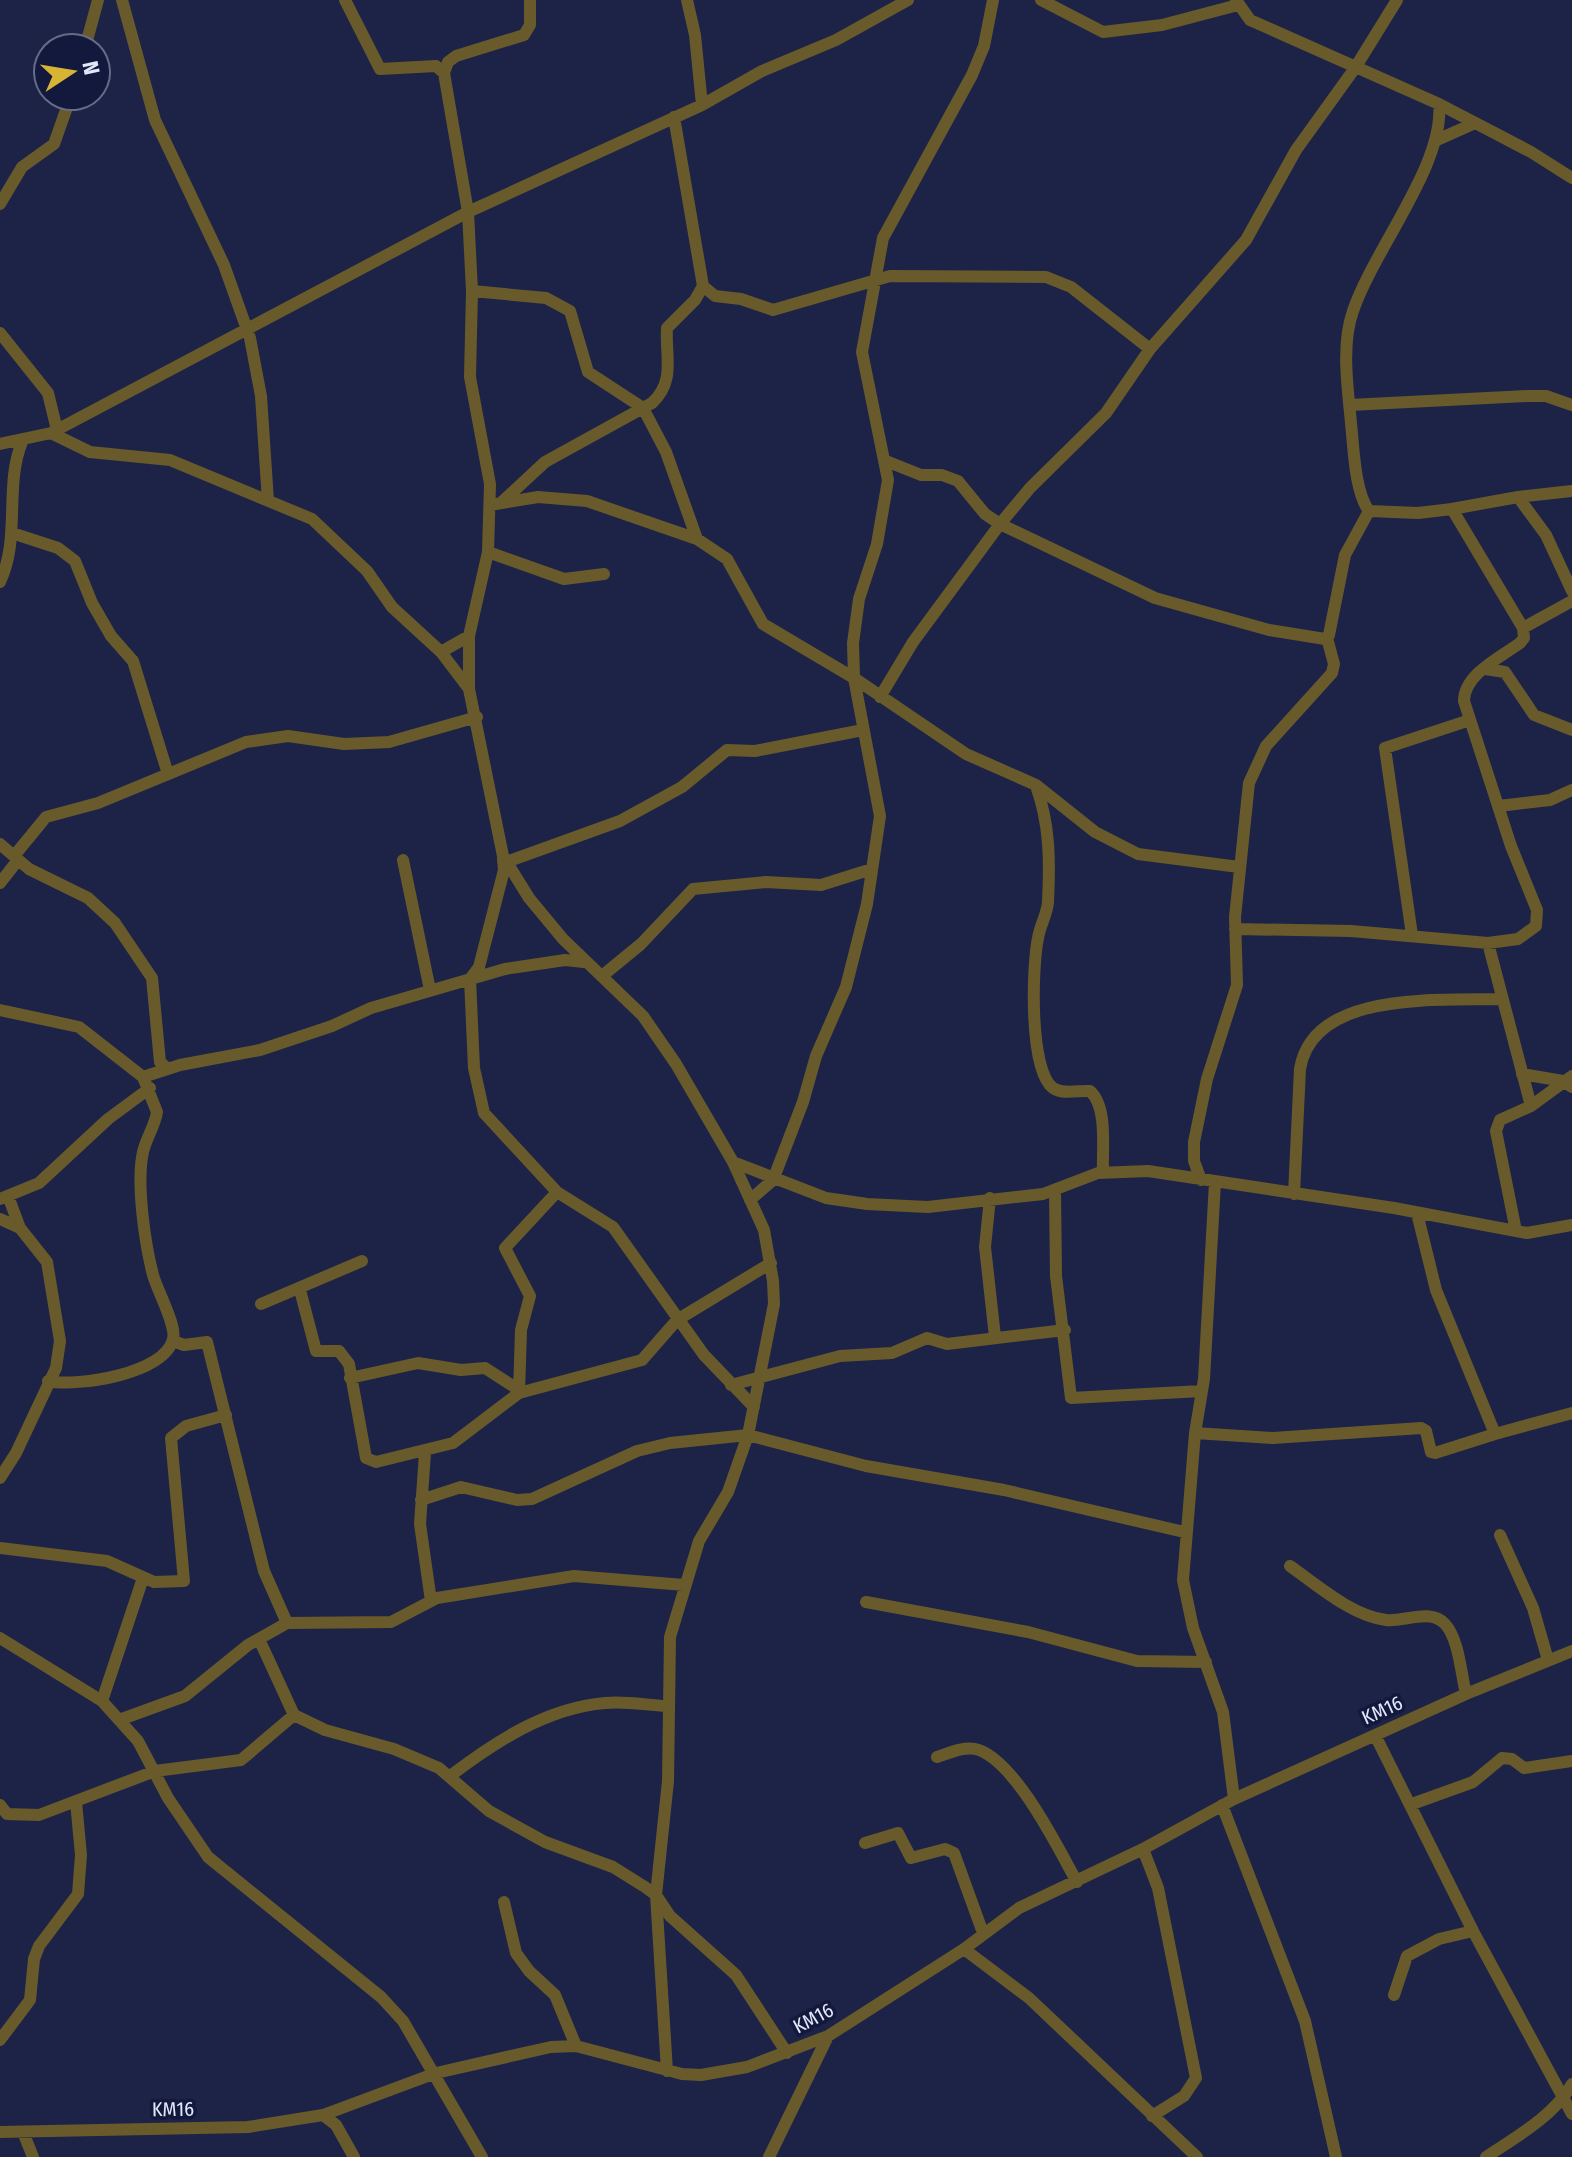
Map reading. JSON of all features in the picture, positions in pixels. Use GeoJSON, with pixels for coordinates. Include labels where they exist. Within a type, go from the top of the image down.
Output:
{"type":"FeatureCollection","features":[{"type":"Feature","properties":{"kind":"street"},"geometry":{"type":"LineString","coordinates":[[89,32],[98,0]]}},
{"type":"Feature","properties":{"kind":"street"},"geometry":{"type":"LineString","coordinates":[[122,0],[155,120],[224,265],[247,327],[261,396],[268,501]]}},
{"type":"Feature","properties":{"kind":"street"},"geometry":{"type":"LineString","coordinates":[[345,0],[380,69],[436,66],[444,73]]}},
{"type":"Feature","properties":{"kind":"street"},"geometry":{"type":"LineString","coordinates":[[530,0],[530,25],[524,35],[456,56],[448,62],[444,73],[468,212],[472,291],[470,377],[496,504],[469,636],[469,689],[505,859],[479,967],[470,979],[474,1068],[484,1113],[557,1192],[613,1227],[677,1320],[731,1385],[754,1407]]}},
{"type":"Feature","properties":{"kind":"street"},"geometry":{"type":"LineString","coordinates":[[687,0],[695,35],[702,105]]}},
{"type":"Feature","properties":{"kind":"street"},"geometry":{"type":"LineString","coordinates":[[1,444],[22,442],[54,432],[468,212],[702,105],[762,71],[836,40],[908,0]]}},
{"type":"Feature","properties":{"kind":"street"},"geometry":{"type":"LineString","coordinates":[[750,1200],[773,1180],[803,1102],[816,1056],[849,979],[880,816],[854,678],[857,610],[882,523],[888,480],[862,360],[873,280],[888,223],[984,46],[993,0]]}},
{"type":"Feature","properties":{"kind":"street"},"geometry":{"type":"LineString","coordinates":[[1041,0],[1103,32],[1171,23],[1237,2],[1250,20],[1439,104],[1572,178]]}},
{"type":"Feature","properties":{"kind":"street"},"geometry":{"type":"LineString","coordinates":[[880,697],[913,642],[1000,524],[1030,488],[1106,413],[1150,349],[1246,240],[1296,150],[1355,68],[1397,0]]}},
{"type":"Feature","properties":{"kind":"street"},"geometry":{"type":"LineString","coordinates":[[1201,1180],[1194,1161],[1194,1142],[1207,1079],[1237,985],[1235,929],[1239,867],[1255,765],[1272,738],[1332,673],[1334,664],[1327,638],[1345,555],[1369,511],[1353,445],[1347,373],[1353,311],[1371,264],[1417,185],[1437,140],[1439,104]]}},
{"type":"Feature","properties":{"kind":"street"},"geometry":{"type":"LineString","coordinates":[[0,204],[22,167],[54,144],[65,112]]}},
{"type":"Feature","properties":{"kind":"street"},"geometry":{"type":"LineString","coordinates":[[496,504],[545,462],[659,397],[669,376],[667,334],[670,321],[695,300],[703,286],[674,117]]}},
{"type":"Feature","properties":{"kind":"street"},"geometry":{"type":"LineString","coordinates":[[1437,140],[1475,123]]}},
{"type":"Feature","properties":{"kind":"street"},"geometry":{"type":"LineString","coordinates":[[703,286],[715,296],[741,299],[773,310],[890,276],[1046,277],[1071,287],[1150,349]]}},
{"type":"Feature","properties":{"kind":"street"},"geometry":{"type":"LineString","coordinates":[[472,291],[535,296],[564,306],[574,318],[588,372],[643,408],[666,452],[697,539]]}},
{"type":"Feature","properties":{"kind":"street"},"geometry":{"type":"LineString","coordinates":[[0,333],[48,393],[54,432]]}},
{"type":"Feature","properties":{"kind":"street"},"geometry":{"type":"LineString","coordinates":[[1350,405],[1528,396],[1546,396],[1572,405]]}},
{"type":"Feature","properties":{"kind":"street"},"geometry":{"type":"LineString","coordinates":[[54,432],[90,452],[170,460],[312,519],[340,542],[367,571],[392,607],[441,652],[469,689]]}},
{"type":"Feature","properties":{"kind":"street"},"geometry":{"type":"LineString","coordinates":[[0,582],[12,533],[15,461],[22,442]]}},
{"type":"Feature","properties":{"kind":"street"},"geometry":{"type":"LineString","coordinates":[[1,444],[15,461]]}},
{"type":"Feature","properties":{"kind":"street"},"geometry":{"type":"LineString","coordinates":[[886,461],[921,475],[942,475],[958,481],[985,514],[1000,524],[1155,598],[1269,630],[1327,638]]}},
{"type":"Feature","properties":{"kind":"street"},"geometry":{"type":"LineString","coordinates":[[1369,511],[1418,513],[1572,491]]}},
{"type":"Feature","properties":{"kind":"street"},"geometry":{"type":"LineString","coordinates":[[496,504],[538,497],[587,501],[697,539],[727,559],[763,624],[854,678],[966,754],[1036,785],[1079,820],[1138,854],[1239,867]]}},
{"type":"Feature","properties":{"kind":"street"},"geometry":{"type":"LineString","coordinates":[[1518,497],[1546,535],[1572,591]]}},
{"type":"Feature","properties":{"kind":"street"},"geometry":{"type":"LineString","coordinates":[[1235,929],[1412,935],[1488,943],[1529,934],[1538,917],[1470,720],[1464,693],[1474,677],[1520,643],[1524,638],[1523,628],[1452,509]]}},
{"type":"Feature","properties":{"kind":"street"},"geometry":{"type":"LineString","coordinates":[[12,533],[58,548],[75,561],[92,603],[111,636],[133,661],[168,774]]}},
{"type":"Feature","properties":{"kind":"street"},"geometry":{"type":"LineString","coordinates":[[488,552],[564,579],[604,574]]}},
{"type":"Feature","properties":{"kind":"street"},"geometry":{"type":"LineString","coordinates":[[1523,628],[1572,601]]}},
{"type":"Feature","properties":{"kind":"street"},"geometry":{"type":"LineString","coordinates":[[441,652],[469,636]]}},
{"type":"Feature","properties":{"kind":"street"},"geometry":{"type":"LineString","coordinates":[[1485,669],[1505,672],[1534,715],[1572,730]]}},
{"type":"Feature","properties":{"kind":"street"},"geometry":{"type":"LineString","coordinates":[[6,850],[46,817],[98,803],[218,751],[264,737],[288,736],[368,744],[389,742],[477,717]]}},
{"type":"Feature","properties":{"kind":"street"},"geometry":{"type":"LineString","coordinates":[[1412,935],[1385,748],[1470,720]]}},
{"type":"Feature","properties":{"kind":"street"},"geometry":{"type":"LineString","coordinates":[[505,859],[620,821],[682,787],[727,750],[755,751],[863,730]]}},
{"type":"Feature","properties":{"kind":"street"},"geometry":{"type":"LineString","coordinates":[[1036,785],[1048,819],[1048,905],[1039,933],[1035,962],[1039,1061],[1052,1087],[1059,1091],[1090,1091],[1096,1096],[1100,1109],[1103,1172]]}},
{"type":"Feature","properties":{"kind":"street"},"geometry":{"type":"LineString","coordinates":[[1499,806],[1512,802],[1550,800],[1572,790]]}},
{"type":"Feature","properties":{"kind":"street"},"geometry":{"type":"LineString","coordinates":[[1048,819],[1079,820]]}},
{"type":"Feature","properties":{"kind":"street"},"geometry":{"type":"LineString","coordinates":[[0,883],[18,860],[6,850]]}},
{"type":"Feature","properties":{"kind":"street"},"geometry":{"type":"LineString","coordinates":[[6,850],[42,876],[88,898],[115,923],[152,978],[169,1066]]}},
{"type":"Feature","properties":{"kind":"street"},"geometry":{"type":"LineString","coordinates":[[505,859],[529,898],[584,962],[643,1016],[733,1162],[764,1230],[771,1263],[774,1304],[748,1435],[728,1492],[699,1541],[670,1637],[666,1706],[668,1781],[656,1895],[667,2071]]}},
{"type":"Feature","properties":{"kind":"street"},"geometry":{"type":"LineString","coordinates":[[403,860],[430,990]]}},
{"type":"Feature","properties":{"kind":"street"},"geometry":{"type":"LineString","coordinates":[[602,976],[641,944],[693,889],[766,882],[821,885],[872,869]]}},
{"type":"Feature","properties":{"kind":"street"},"geometry":{"type":"LineString","coordinates":[[1488,943],[1500,999],[1531,1106]]}},
{"type":"Feature","properties":{"kind":"street"},"geometry":{"type":"LineString","coordinates":[[0,1478],[16,1453],[60,1357],[52,1280],[42,1253],[20,1228],[4,1198],[39,1183],[169,1066],[260,1050],[470,979],[540,962],[584,962]]}},
{"type":"Feature","properties":{"kind":"street"},"geometry":{"type":"LineString","coordinates":[[1294,1194],[1300,1069],[1303,1050],[1314,1035],[1339,1019],[1380,1004],[1500,999]]}},
{"type":"Feature","properties":{"kind":"street"},"geometry":{"type":"LineString","coordinates":[[0,1010],[79,1027],[147,1083],[157,1112],[143,1152],[144,1216],[148,1254],[157,1290],[173,1329],[173,1341],[154,1365],[75,1384],[48,1381]]}},
{"type":"Feature","properties":{"kind":"street"},"geometry":{"type":"LineString","coordinates":[[1522,1074],[1569,1082]]}},
{"type":"Feature","properties":{"kind":"street"},"geometry":{"type":"LineString","coordinates":[[1516,1231],[1496,1131],[1500,1120],[1531,1106],[1569,1082]]}},
{"type":"Feature","properties":{"kind":"street"},"geometry":{"type":"LineString","coordinates":[[733,1162],[773,1180],[855,1203],[928,1207],[1055,1191],[1103,1172],[1148,1171],[1537,1234],[1572,1225]]}},
{"type":"Feature","properties":{"kind":"street"},"geometry":{"type":"LineString","coordinates":[[1215,1182],[1202,1391],[1184,1532],[1183,1580],[1187,1605],[1223,1712],[1234,1799]]}},
{"type":"Feature","properties":{"kind":"street"},"geometry":{"type":"LineString","coordinates":[[1055,1191],[1056,1276],[1071,1398],[1202,1391]]}},
{"type":"Feature","properties":{"kind":"street"},"geometry":{"type":"LineString","coordinates":[[519,1392],[521,1330],[530,1296],[505,1248],[557,1192]]}},
{"type":"Feature","properties":{"kind":"street"},"geometry":{"type":"LineString","coordinates":[[990,1198],[985,1247],[995,1337]]}},
{"type":"Feature","properties":{"kind":"street"},"geometry":{"type":"LineString","coordinates":[[1417,1213],[1436,1290],[1495,1434]]}},
{"type":"Feature","properties":{"kind":"street"},"geometry":{"type":"LineString","coordinates":[[0,1219],[20,1228]]}},
{"type":"Feature","properties":{"kind":"street"},"geometry":{"type":"LineString","coordinates":[[261,1304],[362,1261]]}},
{"type":"Feature","properties":{"kind":"street"},"geometry":{"type":"LineString","coordinates":[[300,1290],[316,1351],[339,1351],[349,1364],[366,1458],[376,1462],[425,1453],[453,1443],[477,1428],[519,1392],[642,1360],[677,1320],[771,1263]]}},
{"type":"Feature","properties":{"kind":"street"},"geometry":{"type":"LineString","coordinates":[[731,1385],[840,1356],[892,1353],[927,1338],[947,1344],[1065,1330]]}},
{"type":"Feature","properties":{"kind":"street"},"geometry":{"type":"LineString","coordinates":[[173,1341],[184,1345],[207,1342],[264,1571],[287,1623]]}},
{"type":"Feature","properties":{"kind":"street"},"geometry":{"type":"LineString","coordinates":[[350,1378],[418,1363],[461,1370],[485,1368],[519,1392]]}},
{"type":"Feature","properties":{"kind":"street"},"geometry":{"type":"LineString","coordinates":[[1195,1433],[1273,1438],[1421,1428],[1426,1431],[1435,1453],[1572,1413]]}},
{"type":"Feature","properties":{"kind":"street"},"geometry":{"type":"LineString","coordinates":[[0,1548],[107,1561],[154,1582],[179,1582],[187,1576],[173,1435],[204,1420],[226,1415]]}},
{"type":"Feature","properties":{"kind":"street"},"geometry":{"type":"LineString","coordinates":[[421,1500],[461,1487],[517,1500],[532,1499],[637,1451],[670,1443],[748,1435],[880,1470],[1004,1490],[1184,1532]]}},
{"type":"Feature","properties":{"kind":"street"},"geometry":{"type":"LineString","coordinates":[[425,1453],[420,1524],[431,1601]]}},
{"type":"Feature","properties":{"kind":"street"},"geometry":{"type":"LineString","coordinates":[[1500,1535],[1533,1608],[1548,1660]]}},
{"type":"Feature","properties":{"kind":"street"},"geometry":{"type":"LineString","coordinates":[[1290,1566],[1324,1591],[1370,1616],[1387,1620],[1433,1616],[1443,1622],[1450,1631],[1466,1694]]}},
{"type":"Feature","properties":{"kind":"street"},"geometry":{"type":"LineString","coordinates":[[119,1720],[185,1696],[259,1639],[287,1623],[391,1622],[431,1601],[574,1576],[684,1585]]}},
{"type":"Feature","properties":{"kind":"street"},"geometry":{"type":"LineString","coordinates":[[102,1701],[143,1578]]}},
{"type":"Feature","properties":{"kind":"street"},"geometry":{"type":"LineString","coordinates":[[866,1602],[1028,1632],[1137,1661],[1206,1662]]}},
{"type":"Feature","properties":{"kind":"street"},"geometry":{"type":"LineString","coordinates":[[0,1638],[102,1701],[138,1741],[208,1857],[381,1997],[403,2021],[436,2073],[482,2157]]}},
{"type":"Feature","properties":{"kind":"street"},"geometry":{"type":"LineString","coordinates":[[259,1639],[294,1715],[325,1730],[394,1749],[450,1776],[479,1805],[501,1818],[545,1842],[613,1867],[656,1895],[670,1916],[736,1975],[787,2053]]}},
{"type":"Feature","properties":{"kind":"street","name":"KM16"},"geometry":{"type":"LineString","coordinates":[[0,2132],[248,2127],[323,2115],[436,2073],[520,2052],[576,2046],[667,2071],[701,2075],[723,2073],[787,2053],[828,2036],[964,1949],[1019,1908],[1143,1849],[1234,1799],[1466,1694],[1572,1651]]}},
{"type":"Feature","properties":{"kind":"street"},"geometry":{"type":"LineString","coordinates":[[450,1776],[498,1741],[542,1720],[606,1703],[666,1706]]}},
{"type":"Feature","properties":{"kind":"street"},"geometry":{"type":"LineString","coordinates":[[0,1805],[7,1814],[29,1815],[76,1802],[155,1771],[241,1760],[294,1715]]}},
{"type":"Feature","properties":{"kind":"street"},"geometry":{"type":"LineString","coordinates":[[1375,1735],[1473,1931],[1572,2114]]}},
{"type":"Feature","properties":{"kind":"street"},"geometry":{"type":"LineString","coordinates":[[937,1757],[965,1749],[979,1750],[1006,1771],[1038,1813],[1077,1882]]}},
{"type":"Feature","properties":{"kind":"street"},"geometry":{"type":"LineString","coordinates":[[1412,1804],[1473,1782],[1502,1758],[1512,1759],[1524,1768],[1572,1761]]}},
{"type":"Feature","properties":{"kind":"street"},"geometry":{"type":"LineString","coordinates":[[0,2040],[6,2024],[30,2000],[39,1946],[78,1894],[81,1855],[76,1802]]}},
{"type":"Feature","properties":{"kind":"street"},"geometry":{"type":"LineString","coordinates":[[1222,1805],[1301,2007],[1336,2157]]}},
{"type":"Feature","properties":{"kind":"street"},"geometry":{"type":"LineString","coordinates":[[865,1843],[898,1833],[911,1858],[945,1849],[954,1853],[983,1933]]}},
{"type":"Feature","properties":{"kind":"street"},"geometry":{"type":"LineString","coordinates":[[1143,1849],[1158,1888],[1196,2078],[1184,2096],[1152,2116]]}},
{"type":"Feature","properties":{"kind":"street"},"geometry":{"type":"LineString","coordinates":[[504,1902],[516,1953],[529,1971],[555,1995],[576,2046]]}},
{"type":"Feature","properties":{"kind":"street"},"geometry":{"type":"LineString","coordinates":[[1394,1995],[1407,1956],[1439,1939],[1473,1931]]}},
{"type":"Feature","properties":{"kind":"street"},"geometry":{"type":"LineString","coordinates":[[964,1949],[1029,1998],[1197,2157]]}},
{"type":"Feature","properties":{"kind":"street"},"geometry":{"type":"LineString","coordinates":[[769,2157],[828,2036]]}},
{"type":"Feature","properties":{"kind":"street"},"geometry":{"type":"LineString","coordinates":[[1486,2157],[1529,2128],[1563,2098],[1572,2084]]}},
{"type":"Feature","properties":{"kind":"street"},"geometry":{"type":"LineString","coordinates":[[323,2115],[336,2125],[354,2157]]}},
{"type":"Feature","properties":{"kind":"street"},"geometry":{"type":"LineString","coordinates":[[23,2132],[33,2157]]}}]}
